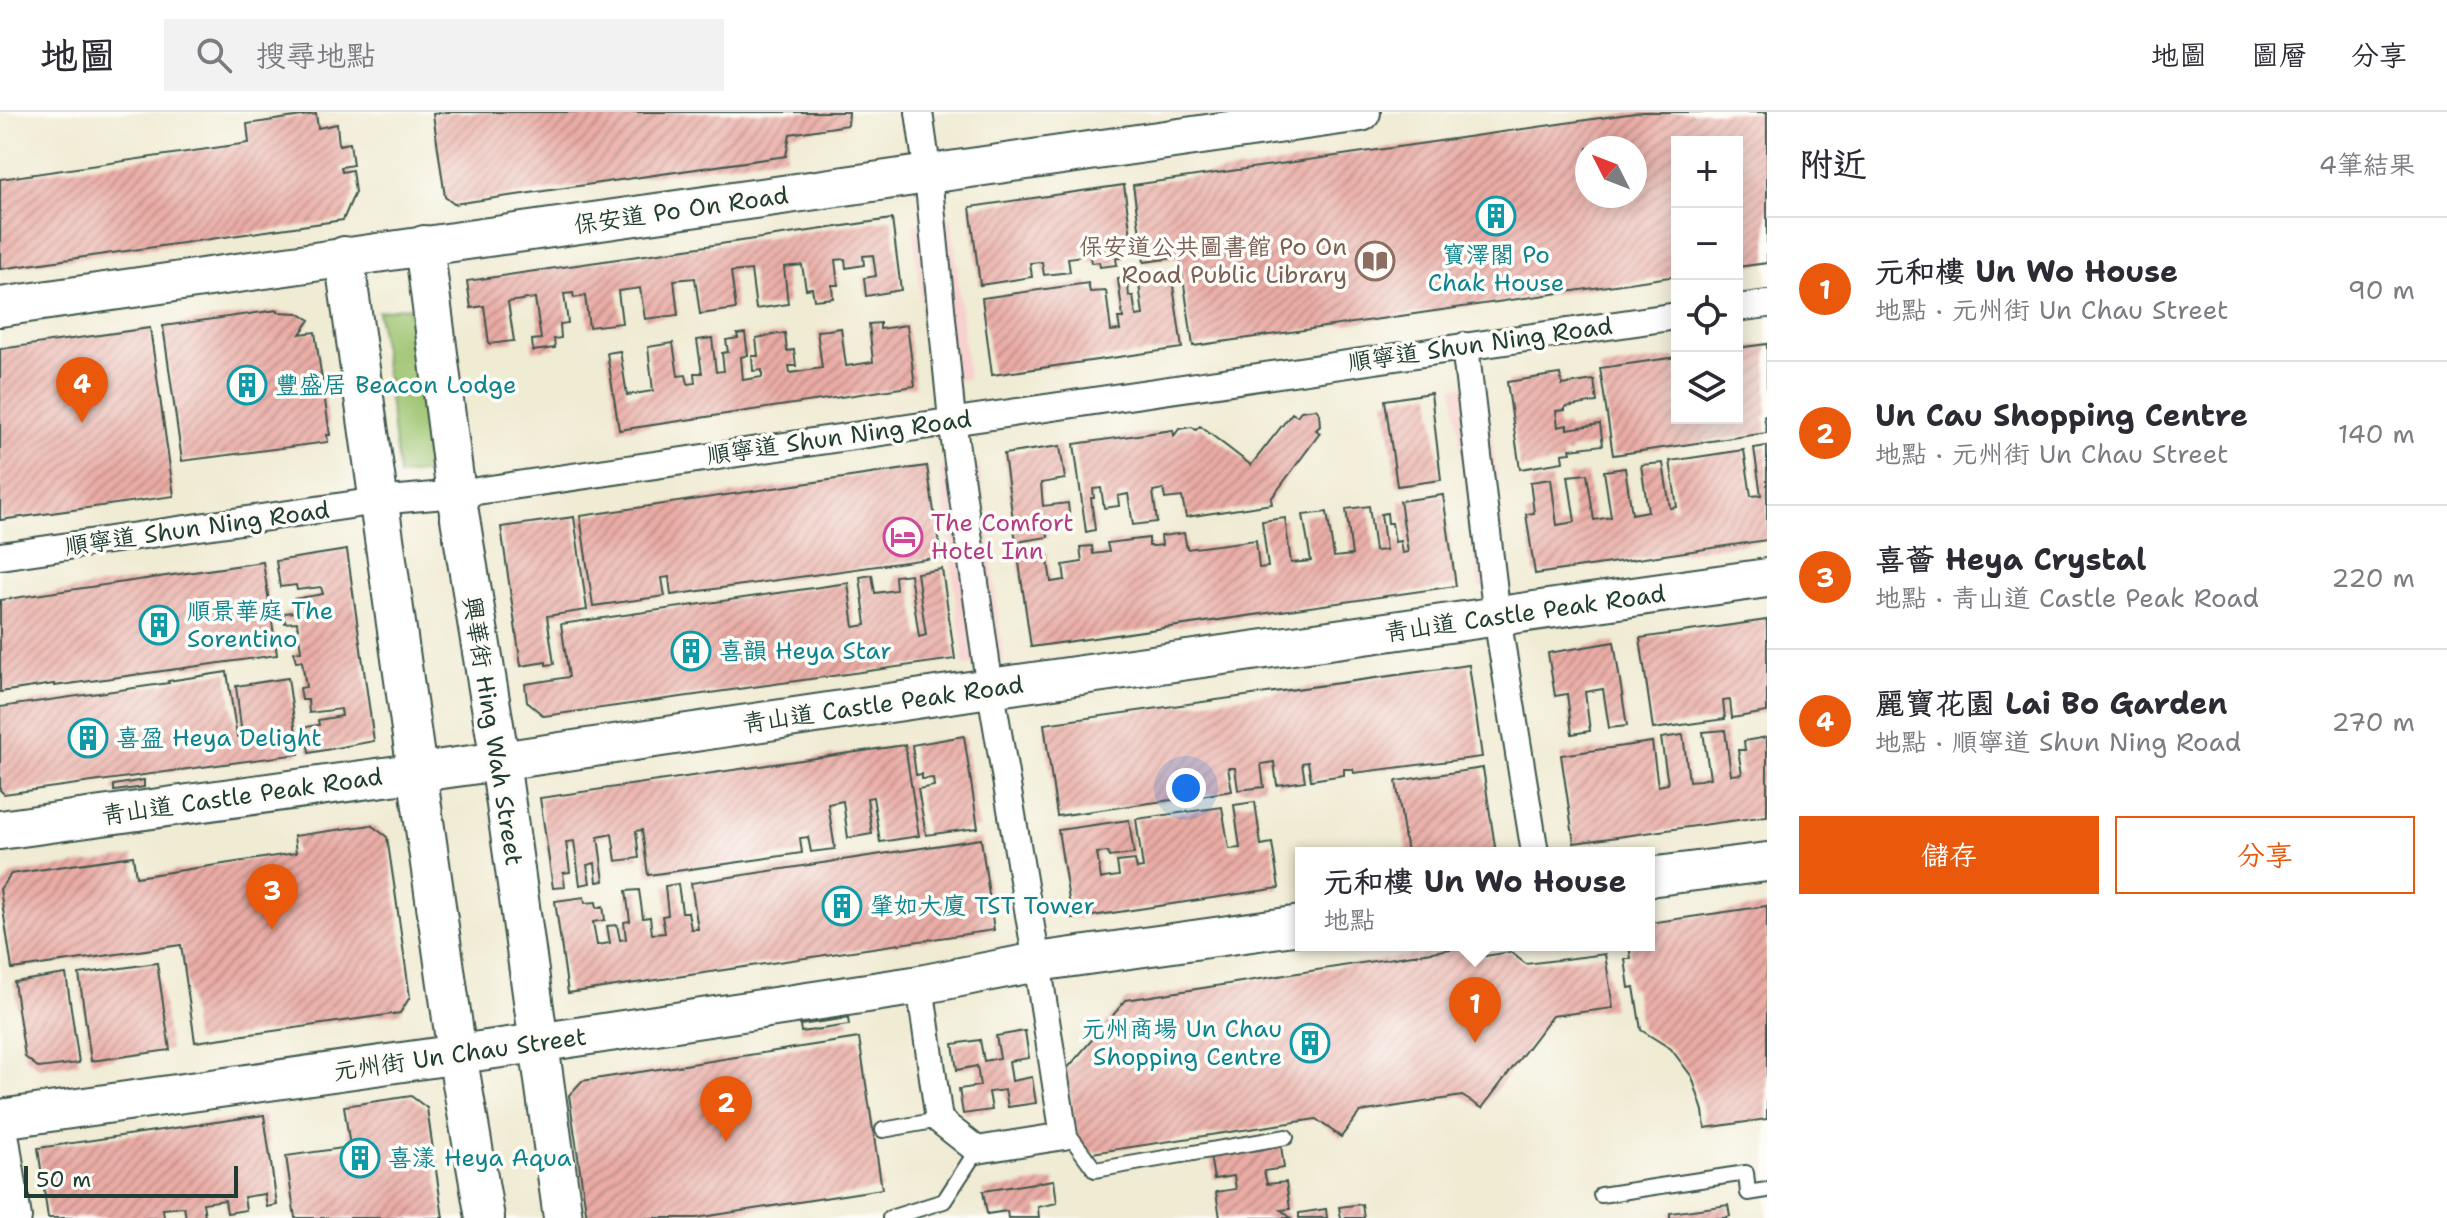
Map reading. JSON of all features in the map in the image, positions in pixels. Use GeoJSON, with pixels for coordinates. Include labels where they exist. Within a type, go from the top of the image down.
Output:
{"type":"FeatureCollection","features":[{"type":"Feature","properties":{"kind":"street"},"geometry":{"type":"LineString","coordinates":[[919,112],[952,420],[990,688],[1064,1136],[977,1150],[939,1120],[920,985]]}},
{"type":"Feature","properties":{"kind":"street","name":"保安道 Po On Road"},"geometry":{"type":"LineString","coordinates":[[0,307],[1361,112]]}},
{"type":"Feature","properties":{"kind":"street","name":"興華街 Hing Wah Street"},"geometry":{"type":"LineString","coordinates":[[424,245],[456,494],[500,761],[563,1218]]}},
{"type":"Feature","properties":{"kind":"street"},"geometry":{"type":"LineString","coordinates":[[344,256],[457,1054],[485,1218]]}},
{"type":"Feature","properties":{"kind":"street"},"geometry":{"type":"LineString","coordinates":[[1743,307],[1767,304]]}},
{"type":"Feature","properties":{"kind":"street","name":"順寧道 Shun Ning Road"},"geometry":{"type":"LineString","coordinates":[[0,556],[378,501],[456,494],[1671,317]]}},
{"type":"Feature","properties":{"kind":"street"},"geometry":{"type":"LineString","coordinates":[[1465,346],[1497,617],[1534,847]]}},
{"type":"Feature","properties":{"kind":"street","name":"青山道 Castle Peak Road"},"geometry":{"type":"LineString","coordinates":[[0,830],[1767,578]]}},
{"type":"Feature","properties":{"kind":"street"},"geometry":{"type":"LineString","coordinates":[[1655,876],[1767,862]]}},
{"type":"Feature","properties":{"kind":"street","name":"元州街 Un Chau Street"},"geometry":{"type":"LineString","coordinates":[[0,1119],[537,1043],[920,985],[1037,962],[1295,926]]}},
{"type":"Feature","properties":{"kind":"street"},"geometry":{"type":"LineString","coordinates":[[0,1140],[12,1218]]}},
{"type":"Feature","properties":{"kind":"lane"},"geometry":{"type":"LineString","coordinates":[[883,1130],[939,1120]]}},
{"type":"Feature","properties":{"kind":"lane"},"geometry":{"type":"LineString","coordinates":[[1062,1126],[1095,1170],[1286,1137]]}},
{"type":"Feature","properties":{"kind":"lane"},"geometry":{"type":"LineString","coordinates":[[890,1218],[944,1201],[977,1150]]}},
{"type":"Feature","properties":{"kind":"lane"},"geometry":{"type":"LineString","coordinates":[[1601,1195],[1746,1173],[1748,1193],[1767,1190]]}},
{"type":"Feature","properties":{"kind":"shaded area"},"geometry":{"type":"Polygon","coordinates":[[[952,219],[968,379],[929,385],[913,224],[952,219]]]}},
{"type":"Feature","properties":{"kind":"shaded area"},"geometry":{"type":"Polygon","coordinates":[[[1485,383],[1510,583],[1479,587],[1453,387],[1485,383]]]}},
{"type":"Feature","properties":{"kind":"shaded area"},"geometry":{"type":"Polygon","coordinates":[[[980,466],[1004,661],[964,666],[940,468],[980,466]]]}},
{"type":"Feature","properties":{"kind":"green space"},"geometry":{"type":"Polygon","coordinates":[[[409,307],[430,472],[399,476],[378,311],[409,307]]]}},
{"type":"Feature","properties":{"kind":"building"},"geometry":{"type":"Polygon","coordinates":[[[849,112],[848,125],[790,134],[786,156],[454,204],[445,197],[433,114],[849,112]]]}},
{"type":"Feature","properties":{"kind":"building"},"geometry":{"type":"Polygon","coordinates":[[[1642,112],[1767,112],[1767,263],[1743,266],[1743,136],[1671,136],[1671,277],[1193,346],[1180,257],[1144,262],[1133,185],[1642,112]]]}},
{"type":"Feature","properties":{"kind":"building"},"geometry":{"type":"Polygon","coordinates":[[[316,114],[318,128],[337,124],[339,145],[350,143],[353,165],[341,167],[342,172],[352,170],[355,192],[343,220],[0,269],[0,179],[249,143],[247,124],[316,114]]]}},
{"type":"Feature","properties":{"kind":"building"},"geometry":{"type":"Polygon","coordinates":[[[1124,185],[1132,243],[1121,245],[1123,258],[1116,258],[1117,265],[1100,267],[1099,262],[1091,263],[1089,250],[1081,251],[1082,256],[1068,258],[1070,272],[1044,275],[1042,262],[1030,263],[1032,277],[980,285],[970,207],[1124,185]]]}},
{"type":"Feature","properties":{"kind":"building"},"geometry":{"type":"Polygon","coordinates":[[[892,219],[901,290],[866,296],[864,278],[876,276],[873,255],[863,256],[864,265],[846,268],[845,259],[835,260],[838,285],[832,285],[833,298],[814,300],[812,288],[806,289],[802,265],[784,267],[788,304],[756,309],[751,270],[731,272],[736,309],[700,314],[695,278],[674,280],[678,315],[645,319],[640,288],[618,291],[622,323],[589,327],[585,296],[574,298],[573,293],[564,294],[568,323],[560,324],[561,338],[554,339],[555,348],[533,351],[532,340],[541,339],[535,298],[508,302],[514,341],[489,344],[484,306],[471,308],[467,281],[892,219]]]}},
{"type":"Feature","properties":{"kind":"building"},"geometry":{"type":"Polygon","coordinates":[[[1171,272],[1182,348],[992,375],[982,298],[1088,283],[1090,292],[1106,291],[1111,331],[1120,330],[1118,318],[1123,318],[1118,279],[1127,278],[1136,316],[1143,315],[1138,276],[1146,275],[1147,281],[1164,279],[1163,273],[1171,272]]]}},
{"type":"Feature","properties":{"kind":"building","name":"豐盛居 Beacon Lodge"},"geometry":{"type":"Polygon","coordinates":[[[278,310],[298,313],[310,320],[300,334],[315,332],[330,435],[327,435],[328,442],[182,461],[163,326],[278,310]]]}},
{"type":"Feature","properties":{"kind":"building"},"geometry":{"type":"Polygon","coordinates":[[[880,323],[880,329],[907,325],[915,386],[619,430],[607,353],[620,351],[627,395],[653,391],[648,347],[673,343],[678,376],[686,375],[688,384],[695,383],[694,373],[702,373],[697,340],[712,338],[716,372],[724,371],[722,353],[728,352],[726,340],[745,333],[748,355],[741,357],[743,380],[762,377],[762,370],[753,371],[752,356],[758,356],[756,338],[785,333],[787,351],[794,350],[796,366],[789,366],[790,373],[822,368],[817,331],[841,328],[846,366],[873,362],[869,324],[880,323]]]}},
{"type":"Feature","properties":{"kind":"building"},"geometry":{"type":"Polygon","coordinates":[[[150,328],[174,496],[0,520],[0,349],[150,328]]]}},
{"type":"Feature","properties":{"kind":"building"},"geometry":{"type":"Polygon","coordinates":[[[1767,344],[1767,416],[1764,416],[1767,433],[1613,455],[1600,368],[1671,358],[1671,424],[1743,424],[1743,347],[1767,344]]]}},
{"type":"Feature","properties":{"kind":"building"},"geometry":{"type":"Polygon","coordinates":[[[1560,374],[1562,385],[1594,380],[1597,402],[1556,411],[1558,427],[1567,425],[1567,429],[1600,424],[1603,445],[1570,449],[1571,453],[1562,454],[1563,462],[1520,469],[1507,382],[1560,374]]]}},
{"type":"Feature","properties":{"kind":"building"},"geometry":{"type":"Polygon","coordinates":[[[1431,393],[1441,480],[1397,486],[1385,400],[1431,393]]]}},
{"type":"Feature","properties":{"kind":"building"},"geometry":{"type":"Polygon","coordinates":[[[1316,409],[1320,426],[1316,430],[1320,433],[1271,499],[1272,504],[1186,517],[1182,497],[1165,499],[1163,489],[1153,491],[1157,522],[1133,525],[1128,494],[1118,496],[1119,506],[1104,508],[1101,488],[1093,489],[1094,498],[1091,498],[1095,530],[1086,532],[1074,444],[1173,430],[1174,436],[1179,429],[1192,427],[1196,430],[1200,426],[1251,465],[1292,413],[1297,416],[1301,411],[1316,409]]]}},
{"type":"Feature","properties":{"kind":"building"},"geometry":{"type":"Polygon","coordinates":[[[1060,446],[1065,479],[1041,483],[1043,506],[1068,503],[1070,522],[1047,525],[1048,537],[1016,542],[1004,454],[1060,446]]]}},
{"type":"Feature","properties":{"kind":"building"},"geometry":{"type":"Polygon","coordinates":[[[1767,446],[1767,540],[1535,574],[1526,514],[1534,513],[1530,482],[1551,479],[1557,525],[1575,522],[1568,476],[1587,474],[1594,520],[1611,517],[1604,471],[1625,468],[1632,514],[1648,511],[1641,465],[1663,463],[1670,508],[1677,507],[1670,461],[1744,450],[1751,496],[1761,495],[1754,448],[1767,446]]]}},
{"type":"Feature","properties":{"kind":"building"},"geometry":{"type":"Polygon","coordinates":[[[927,466],[941,557],[671,595],[669,577],[662,578],[665,596],[593,606],[580,516],[927,466]]]}},
{"type":"Feature","properties":{"kind":"building"},"geometry":{"type":"Polygon","coordinates":[[[1443,495],[1456,586],[1031,647],[1018,556],[1047,553],[1051,582],[1065,580],[1063,565],[1082,562],[1080,547],[1092,546],[1093,554],[1109,552],[1107,543],[1149,538],[1149,546],[1155,546],[1162,545],[1161,536],[1184,533],[1187,549],[1256,540],[1259,568],[1268,567],[1262,521],[1285,518],[1291,563],[1311,561],[1303,515],[1327,512],[1334,557],[1352,555],[1346,509],[1369,506],[1375,551],[1386,550],[1381,514],[1387,513],[1395,542],[1400,541],[1402,553],[1408,552],[1400,501],[1443,495]]]}},
{"type":"Feature","properties":{"kind":"building"},"geometry":{"type":"Polygon","coordinates":[[[574,517],[587,610],[547,616],[554,664],[546,665],[546,662],[521,666],[501,527],[574,517]]]}},
{"type":"Feature","properties":{"kind":"building"},"geometry":{"type":"Polygon","coordinates":[[[347,550],[374,741],[309,753],[306,727],[319,725],[318,720],[342,716],[341,709],[309,713],[308,700],[302,700],[300,688],[306,687],[302,661],[296,662],[294,652],[301,651],[297,622],[285,623],[284,613],[295,612],[294,599],[323,594],[321,587],[297,590],[296,585],[280,587],[276,561],[347,550]]]}},
{"type":"Feature","properties":{"kind":"building","name":"順景華庭 The Sorentino"},"geometry":{"type":"Polygon","coordinates":[[[263,562],[277,655],[0,692],[0,600],[263,562]]]}},
{"type":"Feature","properties":{"kind":"building","name":"喜韻 Heya Star"},"geometry":{"type":"Polygon","coordinates":[[[942,569],[955,659],[544,716],[527,702],[525,684],[569,677],[561,624],[848,583],[854,627],[866,625],[860,577],[872,575],[875,593],[896,590],[895,576],[910,574],[919,637],[926,635],[917,573],[942,569]]]}},
{"type":"Feature","properties":{"kind":"building"},"geometry":{"type":"Polygon","coordinates":[[[1767,620],[1767,712],[1732,718],[1730,700],[1723,701],[1725,719],[1653,729],[1640,638],[1767,620]]]}},
{"type":"Feature","properties":{"kind":"building"},"geometry":{"type":"Polygon","coordinates":[[[1614,642],[1627,726],[1609,728],[1603,689],[1585,692],[1590,731],[1572,734],[1567,694],[1555,696],[1548,653],[1614,642]]]}},
{"type":"Feature","properties":{"kind":"building"},"geometry":{"type":"Polygon","coordinates":[[[1469,665],[1482,757],[1354,773],[1353,769],[1344,769],[1344,775],[1311,780],[1308,762],[1302,763],[1305,781],[1277,785],[1274,762],[1261,764],[1264,787],[1238,790],[1235,768],[1228,768],[1232,791],[1200,796],[1198,779],[1190,780],[1193,797],[1057,816],[1044,724],[1469,665]]]}},
{"type":"Feature","properties":{"kind":"building","name":"喜盈 Heya Delight"},"geometry":{"type":"Polygon","coordinates":[[[227,672],[237,737],[242,736],[236,686],[288,678],[299,754],[4,794],[0,790],[0,707],[227,672]]]}},
{"type":"Feature","properties":{"kind":"building"},"geometry":{"type":"Polygon","coordinates":[[[1725,730],[1731,775],[1742,774],[1738,750],[1745,750],[1744,741],[1767,737],[1767,816],[1574,843],[1561,755],[1652,742],[1658,786],[1668,784],[1661,738],[1683,735],[1689,781],[1700,780],[1710,778],[1703,732],[1725,730]]]}},
{"type":"Feature","properties":{"kind":"building"},"geometry":{"type":"Polygon","coordinates":[[[964,736],[978,828],[926,835],[918,789],[934,786],[933,778],[922,779],[922,774],[916,775],[912,745],[964,736]]]}},
{"type":"Feature","properties":{"kind":"building"},"geometry":{"type":"Polygon","coordinates":[[[905,745],[919,836],[880,842],[873,797],[867,798],[872,834],[848,838],[843,801],[828,804],[835,849],[811,852],[808,837],[800,838],[802,853],[648,875],[642,830],[636,831],[639,858],[616,861],[612,834],[598,837],[604,881],[597,882],[595,863],[587,865],[590,883],[580,885],[574,841],[566,842],[570,872],[563,873],[565,887],[553,888],[540,798],[905,745]]]}},
{"type":"Feature","properties":{"kind":"building"},"geometry":{"type":"Polygon","coordinates":[[[1483,768],[1495,847],[1406,847],[1396,781],[1483,768]]]}},
{"type":"Feature","properties":{"kind":"building"},"geometry":{"type":"Polygon","coordinates":[[[144,780],[144,787],[114,791],[114,785],[144,780]]]}},
{"type":"Feature","properties":{"kind":"building"},"geometry":{"type":"Polygon","coordinates":[[[1255,802],[1261,845],[1272,843],[1279,888],[1072,919],[1058,830],[1129,820],[1134,854],[1109,857],[1108,852],[1097,853],[1101,879],[1119,876],[1117,862],[1135,860],[1137,869],[1143,868],[1136,819],[1222,807],[1229,849],[1240,848],[1234,805],[1255,802]]]}},
{"type":"Feature","properties":{"kind":"building"},"geometry":{"type":"Polygon","coordinates":[[[371,825],[387,837],[410,997],[400,1013],[195,1042],[181,945],[12,969],[0,889],[11,874],[133,856],[136,877],[296,853],[294,836],[371,825]]]}},
{"type":"Feature","properties":{"kind":"building","name":"肇如大廈 TST Tower"},"geometry":{"type":"Polygon","coordinates":[[[981,839],[994,930],[568,993],[555,901],[584,897],[585,903],[596,902],[597,908],[603,906],[605,920],[593,922],[597,945],[610,943],[607,926],[617,925],[620,940],[626,939],[624,922],[630,921],[626,891],[639,890],[643,918],[650,917],[652,934],[665,933],[662,916],[668,915],[665,886],[678,884],[682,912],[688,912],[691,929],[698,929],[691,883],[981,839]]]}},
{"type":"Feature","properties":{"kind":"building"},"geometry":{"type":"Polygon","coordinates":[[[1767,906],[1767,1119],[1705,1128],[1692,1077],[1671,1049],[1641,1030],[1634,987],[1629,988],[1625,959],[1631,959],[1630,951],[1655,951],[1655,922],[1767,906]]]}},
{"type":"Feature","properties":{"kind":"building","name":"元州商場 Un Chau Shopping Centre"},"geometry":{"type":"Polygon","coordinates":[[[1438,951],[1474,951],[1479,957],[1510,952],[1526,964],[1605,954],[1613,1008],[1552,1016],[1482,1108],[1462,1096],[1360,1112],[1341,1137],[1316,1119],[1092,1153],[1078,1140],[1066,1070],[1126,1000],[1438,951]]]}},
{"type":"Feature","properties":{"kind":"building"},"geometry":{"type":"Polygon","coordinates":[[[157,963],[170,1050],[91,1061],[79,974],[157,963]]]}},
{"type":"Feature","properties":{"kind":"building"},"geometry":{"type":"Polygon","coordinates":[[[66,974],[79,1063],[39,1068],[25,1057],[14,982],[66,974]]]}},
{"type":"Feature","properties":{"kind":"building"},"geometry":{"type":"Polygon","coordinates":[[[848,1018],[849,1025],[801,1032],[800,1025],[848,1018]]]}},
{"type":"Feature","properties":{"kind":"building"},"geometry":{"type":"Polygon","coordinates":[[[1025,1031],[1029,1058],[1009,1061],[1012,1081],[1032,1077],[1036,1103],[1008,1107],[1005,1090],[989,1092],[992,1110],[963,1114],[959,1089],[980,1086],[977,1066],[957,1070],[953,1044],[980,1040],[984,1061],[1000,1058],[996,1036],[1025,1031]]]}},
{"type":"Feature","properties":{"kind":"building"},"geometry":{"type":"Polygon","coordinates":[[[859,1038],[882,1189],[696,1218],[587,1218],[569,1095],[582,1081],[859,1038]]]}},
{"type":"Feature","properties":{"kind":"building","name":"喜漾 Heya Aqua"},"geometry":{"type":"Polygon","coordinates":[[[411,1096],[427,1108],[443,1218],[295,1218],[286,1156],[350,1147],[344,1106],[411,1096]]]}},
{"type":"Feature","properties":{"kind":"building"},"geometry":{"type":"Polygon","coordinates":[[[264,1115],[277,1205],[267,1207],[265,1194],[244,1197],[246,1210],[227,1213],[225,1200],[203,1203],[205,1216],[189,1218],[186,1218],[184,1207],[163,1209],[164,1218],[48,1218],[38,1148],[264,1115]]]}},
{"type":"Feature","properties":{"kind":"building"},"geometry":{"type":"Polygon","coordinates":[[[1281,1145],[1284,1168],[1264,1171],[1267,1184],[1286,1182],[1290,1209],[1281,1210],[1291,1218],[1220,1218],[1216,1192],[1236,1189],[1234,1176],[1214,1179],[1210,1156],[1281,1145]]]}},
{"type":"Feature","properties":{"kind":"building"},"geometry":{"type":"Polygon","coordinates":[[[1054,1180],[1057,1203],[1038,1207],[1039,1218],[1008,1218],[1007,1211],[987,1214],[983,1191],[1054,1180]]]}},
{"type":"Feature","properties":{"kind":"building"},"geometry":{"type":"Polygon","coordinates":[[[1362,1204],[1364,1218],[1341,1218],[1339,1207],[1362,1204]]]}},
{"type":"Feature","properties":{"kind":"building"},"geometry":{"type":"Polygon","coordinates":[[[1728,1205],[1730,1216],[1725,1218],[1670,1218],[1670,1213],[1728,1205]]]}},
{"type":"Feature","properties":{"kind":"building"},"geometry":{"type":"Polygon","coordinates":[[[1326,1209],[1327,1218],[1299,1218],[1299,1213],[1326,1209]]]}},
{"type":"Feature","properties":{"kind":"place","name":"寶澤閣 Po Chak House"},"geometry":{"type":"Point","coordinates":[1496,216]}},
{"type":"Feature","properties":{"kind":"place","name":"保安道公共圖書館 Po On Road Public Library"},"geometry":{"type":"Point","coordinates":[1375,261]}},
{"type":"Feature","properties":{"kind":"place","name":"豐盛居 Beacon Lodge"},"geometry":{"type":"Point","coordinates":[247,385]}},
{"type":"Feature","properties":{"kind":"place","name":"麗寶花園 Lai Bo Garden"},"geometry":{"type":"Point","coordinates":[82,423]}},
{"type":"Feature","properties":{"kind":"place","name":"The Comfort Hotel Inn"},"geometry":{"type":"Point","coordinates":[903,537]}},
{"type":"Feature","properties":{"kind":"place","name":"順景華庭 The Sorentino"},"geometry":{"type":"Point","coordinates":[159,625]}},
{"type":"Feature","properties":{"kind":"place","name":"喜韻 Heya Star"},"geometry":{"type":"Point","coordinates":[691,651]}},
{"type":"Feature","properties":{"kind":"place","name":"喜盈 Heya Delight"},"geometry":{"type":"Point","coordinates":[88,738]}},
{"type":"Feature","properties":{"kind":"place","name":"肇如大廈 TST Tower"},"geometry":{"type":"Point","coordinates":[842,906]}},
{"type":"Feature","properties":{"kind":"place","name":"喜薈 Heya Crystal"},"geometry":{"type":"Point","coordinates":[272,930]}},
{"type":"Feature","properties":{"kind":"place","name":"元州商場 Un Chau Shopping Centre"},"geometry":{"type":"Point","coordinates":[1310,1043]}},
{"type":"Feature","properties":{"kind":"place","name":"元和樓 Un Wo House"},"geometry":{"type":"Point","coordinates":[1475,1043]}},
{"type":"Feature","properties":{"kind":"place","name":"Un Cau Shopping Centre"},"geometry":{"type":"Point","coordinates":[726,1142]}},
{"type":"Feature","properties":{"kind":"place","name":"喜漾 Heya Aqua"},"geometry":{"type":"Point","coordinates":[360,1158]}}]}
